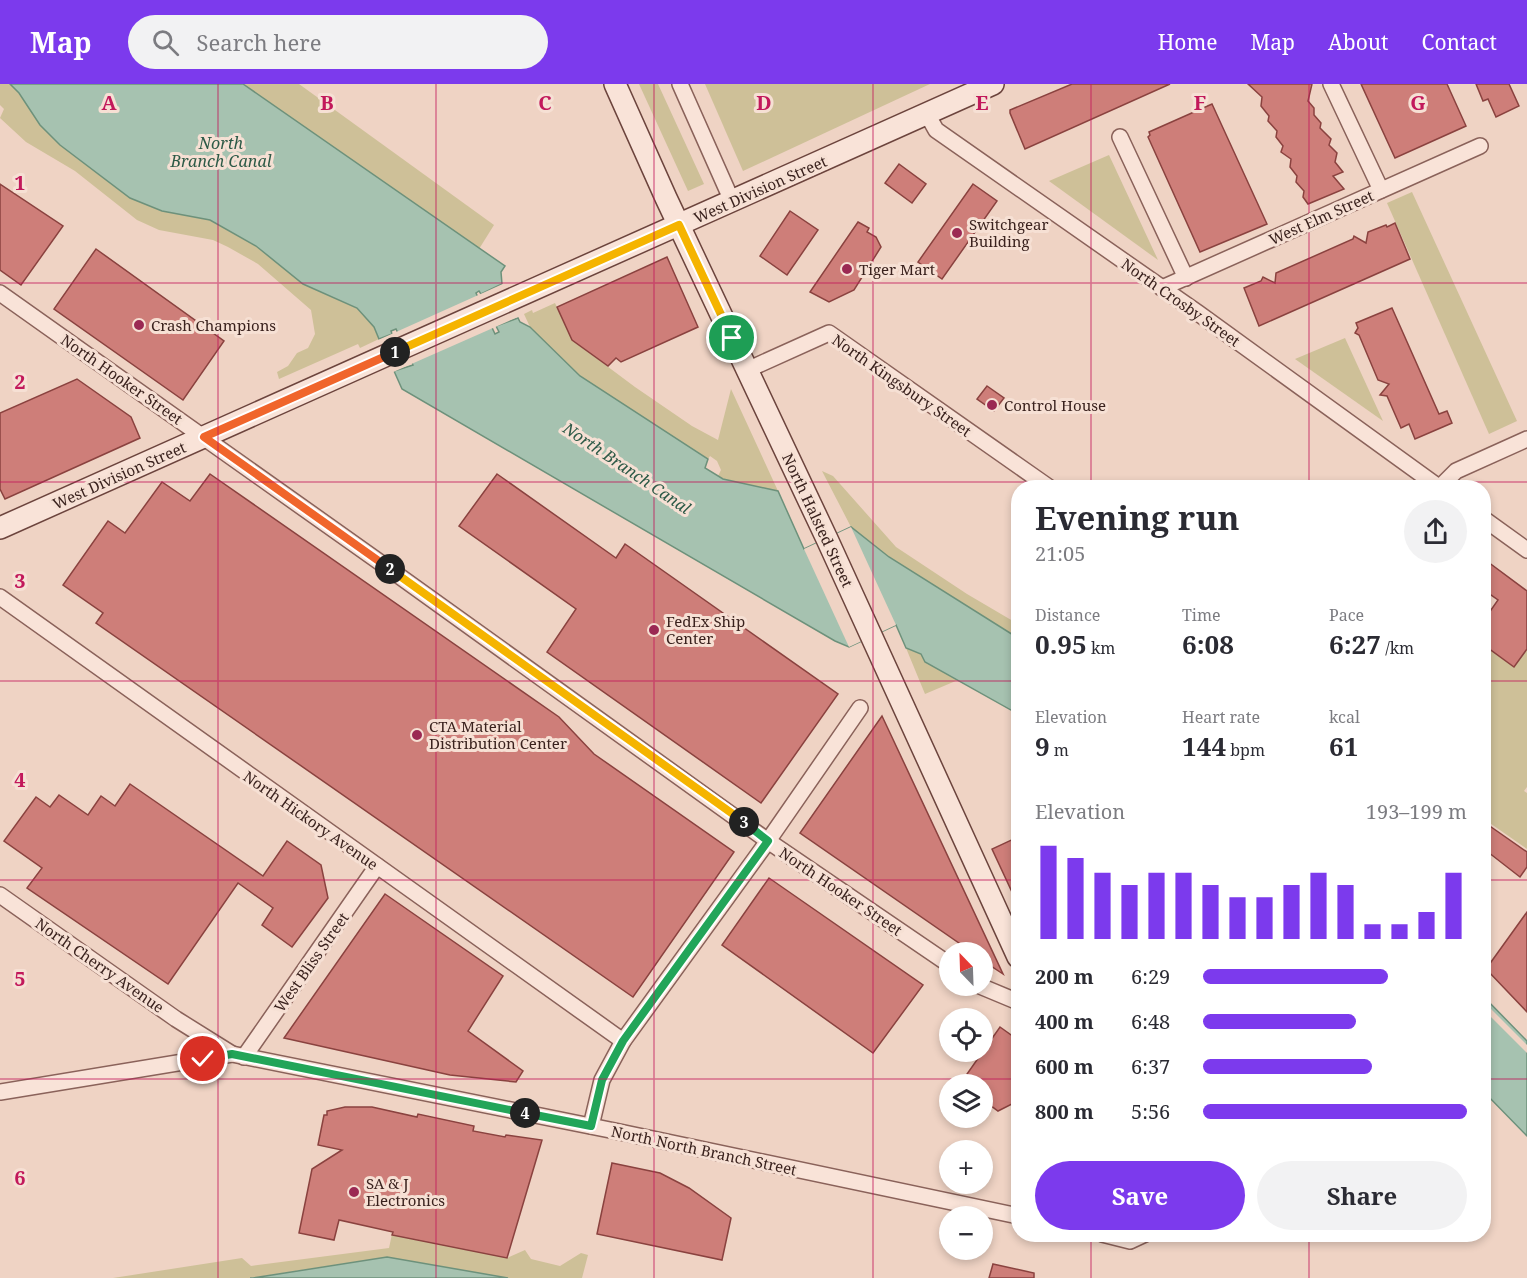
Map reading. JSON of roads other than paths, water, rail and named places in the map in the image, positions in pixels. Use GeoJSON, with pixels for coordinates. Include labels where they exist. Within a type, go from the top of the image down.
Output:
{"type":"FeatureCollection","features":[{"type":"Feature","properties":{"kind":"main road","name":"North Halsted Street"},"geometry":{"type":"LineString","coordinates":[[615,84],[827,538],[1011,942]]}},
{"type":"Feature","properties":{"kind":"main road","name":"West Division Street"},"geometry":{"type":"LineString","coordinates":[[0,528],[993,84]]}},
{"type":"Feature","properties":{"kind":"street"},"geometry":{"type":"LineString","coordinates":[[680,84],[732,201]]}},
{"type":"Feature","properties":{"kind":"street"},"geometry":{"type":"LineString","coordinates":[[1332,84],[1381,190]]}},
{"type":"Feature","properties":{"kind":"street","name":"North Crosby Street"},"geometry":{"type":"LineString","coordinates":[[927,114],[936,130],[1162,288],[1429,480]]}},
{"type":"Feature","properties":{"kind":"street"},"geometry":{"type":"LineString","coordinates":[[1120,136],[1186,278]]}},
{"type":"Feature","properties":{"kind":"street","name":"West Elm Street"},"geometry":{"type":"LineString","coordinates":[[1162,288],[1480,146]]}},
{"type":"Feature","properties":{"kind":"street","name":"North Hooker Street"},"geometry":{"type":"LineString","coordinates":[[0,293],[768,841],[939,958]]}},
{"type":"Feature","properties":{"kind":"street","name":"North Kingsbury Street"},"geometry":{"type":"LineString","coordinates":[[747,370],[829,333],[1039,480]]}},
{"type":"Feature","properties":{"kind":"street"},"geometry":{"type":"LineString","coordinates":[[1446,480],[1456,471],[1527,439]]}},
{"type":"Feature","properties":{"kind":"street"},"geometry":{"type":"LineString","coordinates":[[1491,524],[1527,550]]}},
{"type":"Feature","properties":{"kind":"street","name":"North Hickory Avenue"},"geometry":{"type":"LineString","coordinates":[[0,597],[623,1041]]}},
{"type":"Feature","properties":{"kind":"street"},"geometry":{"type":"LineString","coordinates":[[591,1126],[602,1080],[623,1041],[768,841],[860,708]]}},
{"type":"Feature","properties":{"kind":"street","name":"West Bliss Street"},"geometry":{"type":"LineString","coordinates":[[238,1055],[377,866]]}},
{"type":"Feature","properties":{"kind":"street","name":"North Cherry Avenue"},"geometry":{"type":"LineString","coordinates":[[0,895],[176,1019],[238,1055]]}},
{"type":"Feature","properties":{"kind":"street"},"geometry":{"type":"LineString","coordinates":[[993,992],[1011,998]]}},
{"type":"Feature","properties":{"kind":"street","name":"North North Branch Street"},"geometry":{"type":"LineString","coordinates":[[0,1092],[238,1055],[591,1126],[1011,1215]]}},
{"type":"Feature","properties":{"kind":"water","name":"North Branch Canal"},"geometry":{"type":"Polygon","coordinates":[[[10,84],[243,84],[505,266],[501,272],[502,284],[481,294],[479,291],[476,293],[495,334],[499,332],[496,326],[518,318],[580,376],[708,459],[705,468],[723,479],[778,491],[804,549],[851,527],[889,557],[1011,634],[1011,710],[925,662],[921,654],[906,648],[896,625],[849,647],[835,641],[402,389],[394,371],[413,365],[396,329],[391,331],[392,334],[379,339],[374,327],[357,308],[303,284],[256,246],[210,220],[162,211],[130,198],[60,145],[40,125],[19,93],[10,84]]]}},
{"type":"Feature","properties":{"kind":"water"},"geometry":{"type":"Polygon","coordinates":[[[1491,1004],[1527,1041],[1527,1136],[1491,1099],[1491,1004]]]}},
{"type":"Feature","properties":{"kind":"water"},"geometry":{"type":"Polygon","coordinates":[[[387,1257],[508,1278],[253,1278],[387,1257]]]}},
{"type":"Feature","properties":{"kind":"place","name":"Switchgear Building"},"geometry":{"type":"Point","coordinates":[957,233]}},
{"type":"Feature","properties":{"kind":"place","name":"Tiger Mart"},"geometry":{"type":"Point","coordinates":[847,269]}},
{"type":"Feature","properties":{"kind":"place","name":"Crash Champions"},"geometry":{"type":"Point","coordinates":[139,325]}},
{"type":"Feature","properties":{"kind":"place","name":"Control House"},"geometry":{"type":"Point","coordinates":[992,405]}},
{"type":"Feature","properties":{"kind":"place","name":"FedEx Ship Center"},"geometry":{"type":"Point","coordinates":[654,630]}},
{"type":"Feature","properties":{"kind":"place","name":"CTA Material Distribution Center"},"geometry":{"type":"Point","coordinates":[417,735]}},
{"type":"Feature","properties":{"kind":"place","name":"SA & J Electronics"},"geometry":{"type":"Point","coordinates":[354,1192]}}]}
